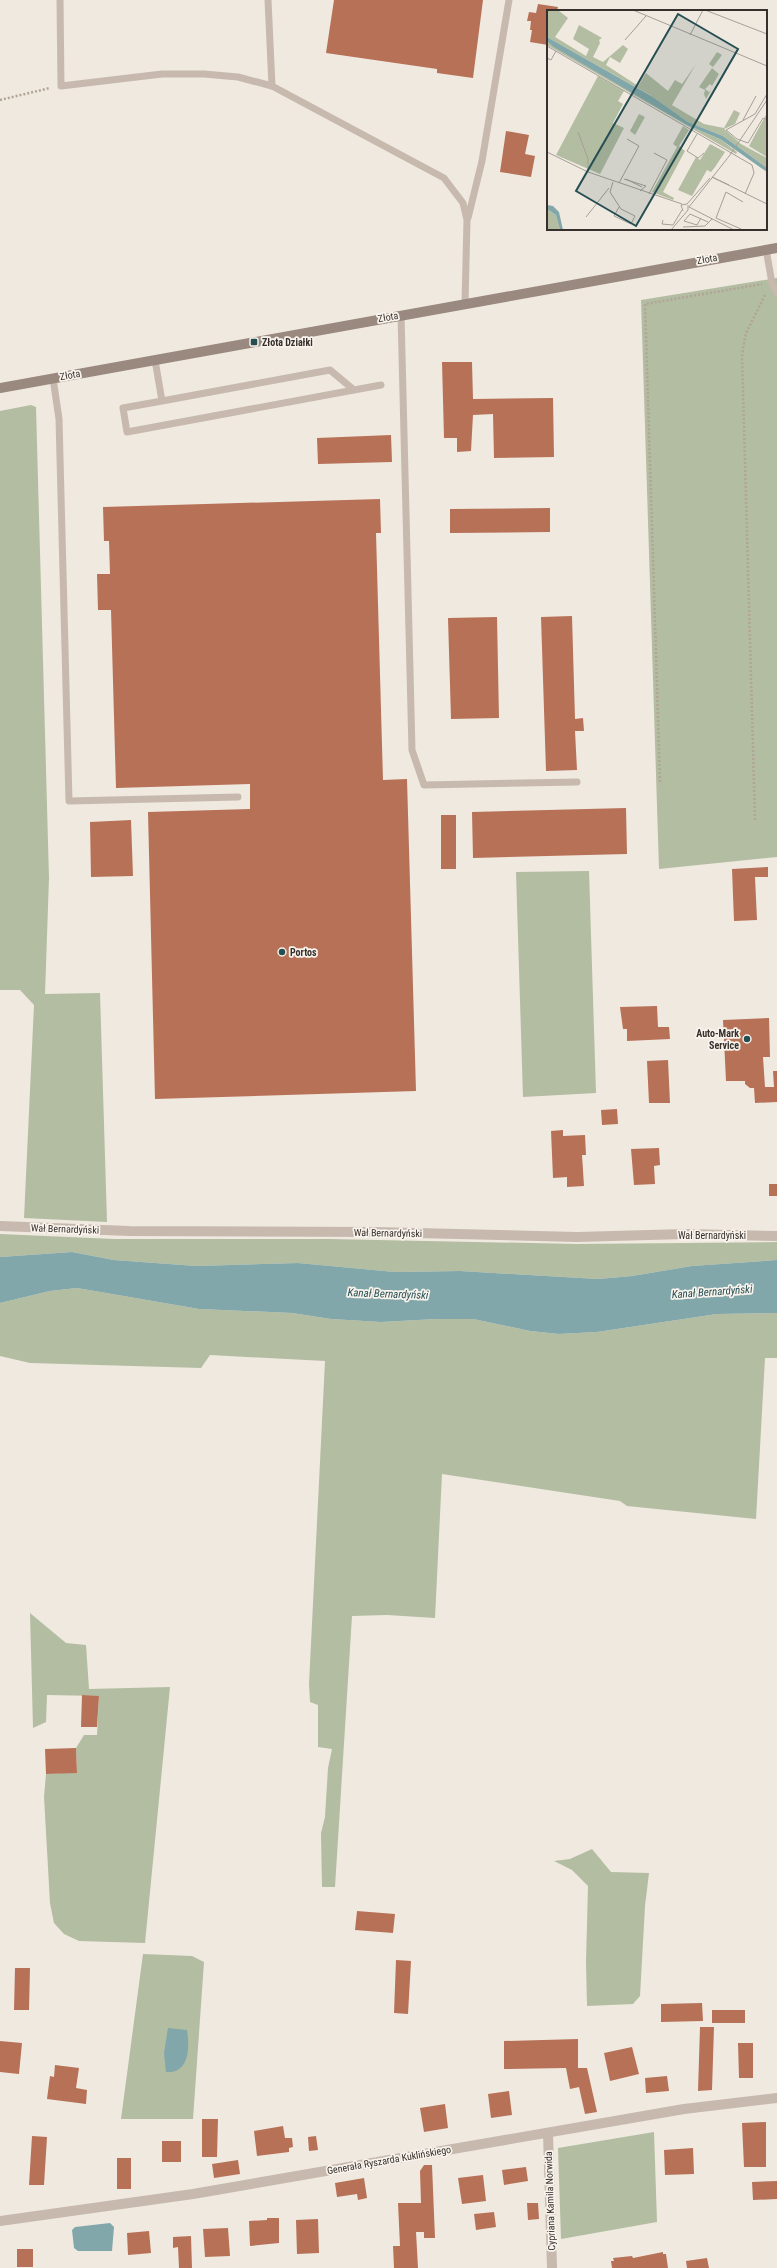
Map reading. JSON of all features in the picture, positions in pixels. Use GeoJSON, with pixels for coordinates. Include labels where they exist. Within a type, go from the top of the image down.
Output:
{"type":"FeatureCollection","features":[{"type":"Feature","properties":{"kind":"street","name":"Złota"},"geometry":{"type":"LineString","coordinates":[[0,388],[777,248]]}},
{"type":"Feature","properties":{"kind":"street","name":"Wał Bernardyński"},"geometry":{"type":"LineString","coordinates":[[0,1226],[129,1231],[374,1232],[585,1237],[685,1234],[777,1236]]}},
{"type":"Feature","properties":{"kind":"street","name":"Generała Ryszarda Kuklińskiego"},"geometry":{"type":"LineString","coordinates":[[0,2221],[186,2195],[548,2134],[684,2109],[777,2098]]}},
{"type":"Feature","properties":{"kind":"street","name":"Cypriana Kamila Norwida"},"geometry":{"type":"LineString","coordinates":[[548,2134],[552,2268]]}},
{"type":"Feature","properties":{"kind":"lane"},"geometry":{"type":"LineString","coordinates":[[60,0],[61,86],[162,74],[204,74],[238,77],[272,86],[444,178],[464,203],[467,220],[465,303]]}},
{"type":"Feature","properties":{"kind":"lane"},"geometry":{"type":"LineString","coordinates":[[268,0],[272,86]]}},
{"type":"Feature","properties":{"kind":"lane"},"geometry":{"type":"LineString","coordinates":[[467,220],[482,161],[509,0]]}},
{"type":"Feature","properties":{"kind":"lane"},"geometry":{"type":"LineString","coordinates":[[766,249],[772,282],[777,293]]}},
{"type":"Feature","properties":{"kind":"lane"},"geometry":{"type":"LineString","coordinates":[[400,315],[412,750],[424,785],[577,782]]}},
{"type":"Feature","properties":{"kind":"lane"},"geometry":{"type":"LineString","coordinates":[[155,360],[162,401]]}},
{"type":"Feature","properties":{"kind":"lane"},"geometry":{"type":"LineString","coordinates":[[354,390],[330,370],[123,408],[127,432],[354,390],[381,385]]}},
{"type":"Feature","properties":{"kind":"lane"},"geometry":{"type":"LineString","coordinates":[[53,378],[59,419],[69,801],[238,796]]}},
{"type":"Feature","properties":{"kind":"path"},"geometry":{"type":"LineString","coordinates":[[0,100],[21,93],[61,86]]}},
{"type":"Feature","properties":{"kind":"path"},"geometry":{"type":"LineString","coordinates":[[660,782],[645,304],[772,282]]}},
{"type":"Feature","properties":{"kind":"path"},"geometry":{"type":"LineString","coordinates":[[755,820],[742,355],[750,322],[772,282]]}},
{"type":"Feature","properties":{"kind":"green space"},"geometry":{"type":"Polygon","coordinates":[[[777,278],[777,857],[659,869],[641,300],[777,278]]]}},
{"type":"Feature","properties":{"kind":"green space"},"geometry":{"type":"Polygon","coordinates":[[[31,405],[36,407],[49,878],[45,994],[100,993],[107,1222],[24,1218],[34,1005],[20,990],[0,990],[0,411],[31,405]]]}},
{"type":"Feature","properties":{"kind":"green space"},"geometry":{"type":"Polygon","coordinates":[[[589,871],[596,1093],[523,1097],[516,872],[589,871]]]}},
{"type":"Feature","properties":{"kind":"green space"},"geometry":{"type":"Polygon","coordinates":[[[0,1234],[114,1239],[329,1239],[577,1244],[777,1242],[777,1260],[692,1266],[632,1276],[598,1279],[460,1271],[395,1272],[298,1263],[196,1266],[114,1260],[72,1252],[0,1257],[0,1234]]]}},
{"type":"Feature","properties":{"kind":"green space"},"geometry":{"type":"Polygon","coordinates":[[[77,1288],[199,1309],[292,1313],[331,1319],[381,1322],[473,1319],[530,1331],[559,1334],[597,1332],[717,1314],[777,1313],[777,1358],[765,1358],[756,1519],[627,1506],[620,1501],[442,1474],[435,1618],[387,1615],[352,1616],[335,1887],[322,1887],[321,1833],[325,1817],[328,1768],[332,1749],[318,1747],[318,1705],[310,1702],[309,1684],[325,1361],[210,1355],[201,1368],[30,1363],[0,1356],[0,1303],[50,1291],[77,1288]]]}},
{"type":"Feature","properties":{"kind":"green space"},"geometry":{"type":"Polygon","coordinates":[[[30,1613],[66,1643],[86,1645],[89,1689],[170,1687],[145,1943],[79,1941],[64,1934],[54,1923],[50,1903],[44,1797],[46,1774],[77,1772],[76,1748],[84,1735],[97,1735],[99,1696],[47,1695],[46,1722],[33,1728],[30,1613]]]}},
{"type":"Feature","properties":{"kind":"green space"},"geometry":{"type":"Polygon","coordinates":[[[592,1849],[611,1872],[649,1873],[645,1906],[640,1996],[633,2004],[587,2006],[586,1962],[588,1886],[572,1870],[554,1861],[570,1859],[592,1849]]]}},
{"type":"Feature","properties":{"kind":"green space"},"geometry":{"type":"Polygon","coordinates":[[[143,1954],[192,1956],[204,1962],[193,2119],[121,2119],[143,1954]]]}},
{"type":"Feature","properties":{"kind":"green space"},"geometry":{"type":"Polygon","coordinates":[[[654,2132],[657,2222],[561,2239],[558,2148],[654,2132]]]}},
{"type":"Feature","properties":{"kind":"water","name":"Kanał Bernardyński"},"geometry":{"type":"Polygon","coordinates":[[[72,1252],[114,1260],[196,1266],[298,1263],[395,1272],[460,1271],[598,1279],[632,1276],[692,1266],[777,1260],[777,1313],[717,1314],[597,1332],[559,1334],[530,1331],[473,1319],[381,1322],[331,1319],[292,1313],[199,1309],[77,1288],[50,1291],[0,1303],[0,1257],[72,1252]]]}},
{"type":"Feature","properties":{"kind":"water"},"geometry":{"type":"Polygon","coordinates":[[[168,2028],[187,2030],[188,2037],[188,2052],[184,2064],[174,2072],[166,2072],[164,2053],[168,2028]]]}},
{"type":"Feature","properties":{"kind":"water"},"geometry":{"type":"Polygon","coordinates":[[[110,2223],[114,2227],[112,2251],[78,2251],[74,2248],[72,2230],[75,2227],[110,2223]]]}},
{"type":"Feature","properties":{"kind":"building"},"geometry":{"type":"Polygon","coordinates":[[[334,0],[483,0],[473,78],[437,73],[437,69],[326,53],[334,0]]]}},
{"type":"Feature","properties":{"kind":"building"},"geometry":{"type":"Polygon","coordinates":[[[538,4],[558,7],[557,10],[547,10],[547,45],[530,42],[532,30],[530,30],[531,21],[527,21],[529,12],[536,13],[538,4]]]}},
{"type":"Feature","properties":{"kind":"building"},"geometry":{"type":"Polygon","coordinates":[[[506,131],[529,135],[525,154],[535,156],[531,177],[500,172],[506,131]]]}},
{"type":"Feature","properties":{"kind":"building"},"geometry":{"type":"Polygon","coordinates":[[[442,362],[472,362],[473,399],[553,398],[554,457],[494,458],[493,414],[473,415],[471,451],[457,452],[457,438],[444,438],[442,362]]]}},
{"type":"Feature","properties":{"kind":"building"},"geometry":{"type":"Polygon","coordinates":[[[391,435],[392,462],[318,464],[317,438],[391,435]]]}},
{"type":"Feature","properties":{"kind":"building","name":"Portos"},"geometry":{"type":"Polygon","coordinates":[[[380,499],[381,533],[376,533],[383,780],[407,779],[416,1091],[155,1099],[148,812],[250,809],[250,784],[116,788],[111,610],[98,610],[97,574],[110,574],[109,541],[104,541],[103,507],[380,499]]]}},
{"type":"Feature","properties":{"kind":"building"},"geometry":{"type":"Polygon","coordinates":[[[550,508],[550,532],[450,533],[450,509],[550,508]]]}},
{"type":"Feature","properties":{"kind":"building"},"geometry":{"type":"Polygon","coordinates":[[[572,616],[575,719],[583,718],[584,731],[575,731],[577,770],[546,771],[541,617],[572,616]]]}},
{"type":"Feature","properties":{"kind":"building"},"geometry":{"type":"Polygon","coordinates":[[[497,617],[499,718],[451,719],[448,618],[497,617]]]}},
{"type":"Feature","properties":{"kind":"building"},"geometry":{"type":"Polygon","coordinates":[[[626,808],[627,854],[473,858],[472,812],[626,808]]]}},
{"type":"Feature","properties":{"kind":"building"},"geometry":{"type":"Polygon","coordinates":[[[441,815],[456,815],[456,869],[441,869],[441,815]]]}},
{"type":"Feature","properties":{"kind":"building"},"geometry":{"type":"Polygon","coordinates":[[[131,820],[133,876],[91,877],[90,822],[131,820]]]}},
{"type":"Feature","properties":{"kind":"building"},"geometry":{"type":"Polygon","coordinates":[[[768,867],[768,877],[755,877],[757,920],[734,921],[732,869],[768,867]]]}},
{"type":"Feature","properties":{"kind":"building"},"geometry":{"type":"Polygon","coordinates":[[[657,1006],[658,1027],[669,1027],[670,1039],[627,1041],[627,1029],[623,1029],[620,1007],[657,1006]]]}},
{"type":"Feature","properties":{"kind":"building","name":"Auto-Mark Service"},"geometry":{"type":"Polygon","coordinates":[[[769,1018],[770,1057],[763,1057],[765,1087],[774,1087],[773,1071],[777,1071],[777,1102],[755,1103],[754,1088],[750,1088],[745,1084],[745,1081],[726,1081],[723,1020],[769,1018]]]}},
{"type":"Feature","properties":{"kind":"building"},"geometry":{"type":"Polygon","coordinates":[[[668,1060],[670,1103],[649,1103],[647,1061],[668,1060]]]}},
{"type":"Feature","properties":{"kind":"building"},"geometry":{"type":"Polygon","coordinates":[[[617,1109],[618,1124],[602,1125],[601,1110],[617,1109]]]}},
{"type":"Feature","properties":{"kind":"building"},"geometry":{"type":"Polygon","coordinates":[[[563,1130],[563,1136],[585,1135],[586,1155],[582,1155],[584,1186],[567,1187],[567,1177],[553,1178],[551,1131],[563,1130]]]}},
{"type":"Feature","properties":{"kind":"building"},"geometry":{"type":"Polygon","coordinates":[[[659,1148],[660,1165],[654,1166],[655,1184],[634,1185],[631,1149],[659,1148]]]}},
{"type":"Feature","properties":{"kind":"building"},"geometry":{"type":"Polygon","coordinates":[[[769,1184],[777,1184],[777,1196],[769,1196],[769,1184]]]}},
{"type":"Feature","properties":{"kind":"building"},"geometry":{"type":"Polygon","coordinates":[[[82,1695],[99,1696],[97,1727],[81,1727],[82,1695]]]}},
{"type":"Feature","properties":{"kind":"building"},"geometry":{"type":"Polygon","coordinates":[[[76,1748],[77,1773],[46,1774],[45,1749],[76,1748]]]}},
{"type":"Feature","properties":{"kind":"building"},"geometry":{"type":"Polygon","coordinates":[[[357,1911],[395,1914],[393,1933],[355,1930],[357,1911]]]}},
{"type":"Feature","properties":{"kind":"building"},"geometry":{"type":"Polygon","coordinates":[[[396,1960],[411,1961],[408,2014],[394,2013],[396,1960]]]}},
{"type":"Feature","properties":{"kind":"building"},"geometry":{"type":"Polygon","coordinates":[[[15,1968],[30,1968],[29,2010],[14,2010],[15,1968]]]}},
{"type":"Feature","properties":{"kind":"building"},"geometry":{"type":"Polygon","coordinates":[[[702,2003],[703,2021],[661,2022],[661,2004],[702,2003]]]}},
{"type":"Feature","properties":{"kind":"building"},"geometry":{"type":"Polygon","coordinates":[[[712,2010],[745,2010],[745,2023],[712,2023],[712,2010]]]}},
{"type":"Feature","properties":{"kind":"building"},"geometry":{"type":"Polygon","coordinates":[[[700,2027],[714,2027],[712,2090],[698,2091],[700,2027]]]}},
{"type":"Feature","properties":{"kind":"building"},"geometry":{"type":"Polygon","coordinates":[[[578,2039],[578,2068],[587,2068],[597,2112],[585,2114],[579,2087],[570,2089],[566,2068],[504,2069],[504,2041],[578,2039]]]}},
{"type":"Feature","properties":{"kind":"building"},"geometry":{"type":"Polygon","coordinates":[[[0,2041],[22,2043],[19,2074],[0,2072],[0,2041]]]}},
{"type":"Feature","properties":{"kind":"building"},"geometry":{"type":"Polygon","coordinates":[[[738,2043],[753,2043],[753,2078],[739,2078],[738,2043]]]}},
{"type":"Feature","properties":{"kind":"building"},"geometry":{"type":"Polygon","coordinates":[[[632,2047],[639,2074],[610,2081],[604,2053],[632,2047]]]}},
{"type":"Feature","properties":{"kind":"building"},"geometry":{"type":"Polygon","coordinates":[[[55,2065],[79,2068],[76,2088],[87,2090],[86,2104],[47,2099],[50,2076],[54,2077],[55,2065]]]}},
{"type":"Feature","properties":{"kind":"building"},"geometry":{"type":"Polygon","coordinates":[[[667,2076],[669,2091],[646,2093],[645,2078],[667,2076]]]}},
{"type":"Feature","properties":{"kind":"building"},"geometry":{"type":"Polygon","coordinates":[[[509,2091],[512,2115],[491,2118],[488,2094],[509,2091]]]}},
{"type":"Feature","properties":{"kind":"building"},"geometry":{"type":"Polygon","coordinates":[[[445,2104],[448,2128],[424,2132],[420,2108],[445,2104]]]}},
{"type":"Feature","properties":{"kind":"building"},"geometry":{"type":"Polygon","coordinates":[[[202,2119],[218,2119],[217,2157],[202,2157],[202,2119]]]}},
{"type":"Feature","properties":{"kind":"building"},"geometry":{"type":"Polygon","coordinates":[[[766,2122],[766,2167],[744,2167],[742,2123],[766,2122]]]}},
{"type":"Feature","properties":{"kind":"building"},"geometry":{"type":"Polygon","coordinates":[[[283,2126],[285,2138],[292,2138],[293,2147],[289,2148],[289,2152],[257,2156],[254,2131],[283,2126]]]}},
{"type":"Feature","properties":{"kind":"building"},"geometry":{"type":"Polygon","coordinates":[[[32,2136],[47,2137],[44,2185],[29,2185],[32,2136]]]}},
{"type":"Feature","properties":{"kind":"building"},"geometry":{"type":"Polygon","coordinates":[[[316,2136],[318,2150],[309,2151],[308,2137],[316,2136]]]}},
{"type":"Feature","properties":{"kind":"building"},"geometry":{"type":"Polygon","coordinates":[[[162,2141],[181,2141],[181,2162],[162,2162],[162,2141]]]}},
{"type":"Feature","properties":{"kind":"building"},"geometry":{"type":"Polygon","coordinates":[[[693,2148],[694,2174],[665,2175],[664,2150],[693,2148]]]}},
{"type":"Feature","properties":{"kind":"building"},"geometry":{"type":"Polygon","coordinates":[[[117,2158],[131,2158],[131,2189],[117,2189],[117,2158]]]}},
{"type":"Feature","properties":{"kind":"building"},"geometry":{"type":"Polygon","coordinates":[[[238,2160],[240,2174],[214,2178],[212,2164],[238,2160]]]}},
{"type":"Feature","properties":{"kind":"building"},"geometry":{"type":"Polygon","coordinates":[[[424,2165],[432,2165],[435,2238],[424,2238],[424,2232],[416,2232],[418,2268],[394,2268],[393,2246],[400,2246],[398,2203],[421,2203],[420,2171],[424,2165]]]}},
{"type":"Feature","properties":{"kind":"building"},"geometry":{"type":"Polygon","coordinates":[[[526,2167],[528,2181],[504,2185],[502,2170],[526,2167]]]}},
{"type":"Feature","properties":{"kind":"building"},"geometry":{"type":"Polygon","coordinates":[[[483,2175],[486,2201],[462,2204],[458,2178],[483,2175]]]}},
{"type":"Feature","properties":{"kind":"building"},"geometry":{"type":"Polygon","coordinates":[[[364,2178],[367,2198],[358,2200],[357,2194],[337,2197],[335,2183],[364,2178]]]}},
{"type":"Feature","properties":{"kind":"building"},"geometry":{"type":"Polygon","coordinates":[[[777,2181],[777,2199],[753,2200],[752,2182],[777,2181]]]}},
{"type":"Feature","properties":{"kind":"building"},"geometry":{"type":"Polygon","coordinates":[[[527,2203],[538,2203],[539,2219],[528,2220],[527,2203]]]}},
{"type":"Feature","properties":{"kind":"building"},"geometry":{"type":"Polygon","coordinates":[[[494,2212],[496,2227],[476,2230],[474,2214],[494,2212]]]}},
{"type":"Feature","properties":{"kind":"building"},"geometry":{"type":"Polygon","coordinates":[[[267,2218],[279,2218],[279,2243],[250,2246],[249,2221],[267,2220],[267,2218]]]}},
{"type":"Feature","properties":{"kind":"building"},"geometry":{"type":"Polygon","coordinates":[[[318,2219],[319,2253],[297,2254],[296,2220],[318,2219]]]}},
{"type":"Feature","properties":{"kind":"building"},"geometry":{"type":"Polygon","coordinates":[[[228,2228],[230,2256],[205,2257],[203,2229],[228,2228]]]}},
{"type":"Feature","properties":{"kind":"building"},"geometry":{"type":"Polygon","coordinates":[[[149,2231],[151,2253],[128,2255],[127,2233],[149,2231]]]}},
{"type":"Feature","properties":{"kind":"building"},"geometry":{"type":"Polygon","coordinates":[[[191,2236],[192,2268],[179,2268],[178,2247],[173,2248],[173,2237],[191,2236]]]}},
{"type":"Feature","properties":{"kind":"building"},"geometry":{"type":"Polygon","coordinates":[[[17,2249],[33,2249],[33,2267],[17,2267],[17,2249]]]}},
{"type":"Feature","properties":{"kind":"building"},"geometry":{"type":"Polygon","coordinates":[[[663,2252],[663,2254],[666,2254],[668,2268],[612,2268],[611,2261],[614,2261],[613,2258],[632,2256],[633,2258],[663,2252]]]}},
{"type":"Feature","properties":{"kind":"building"},"geometry":{"type":"Polygon","coordinates":[[[707,2258],[709,2268],[687,2268],[686,2261],[707,2258]]]}},
{"type":"Feature","properties":{"kind":"place","name":"Złota Działki"},"geometry":{"type":"Point","coordinates":[254,342]}},
{"type":"Feature","properties":{"kind":"place","name":"Portos"},"geometry":{"type":"Point","coordinates":[282,952]}},
{"type":"Feature","properties":{"kind":"place","name":"Auto-Mark Service"},"geometry":{"type":"Point","coordinates":[747,1039]}}]}
